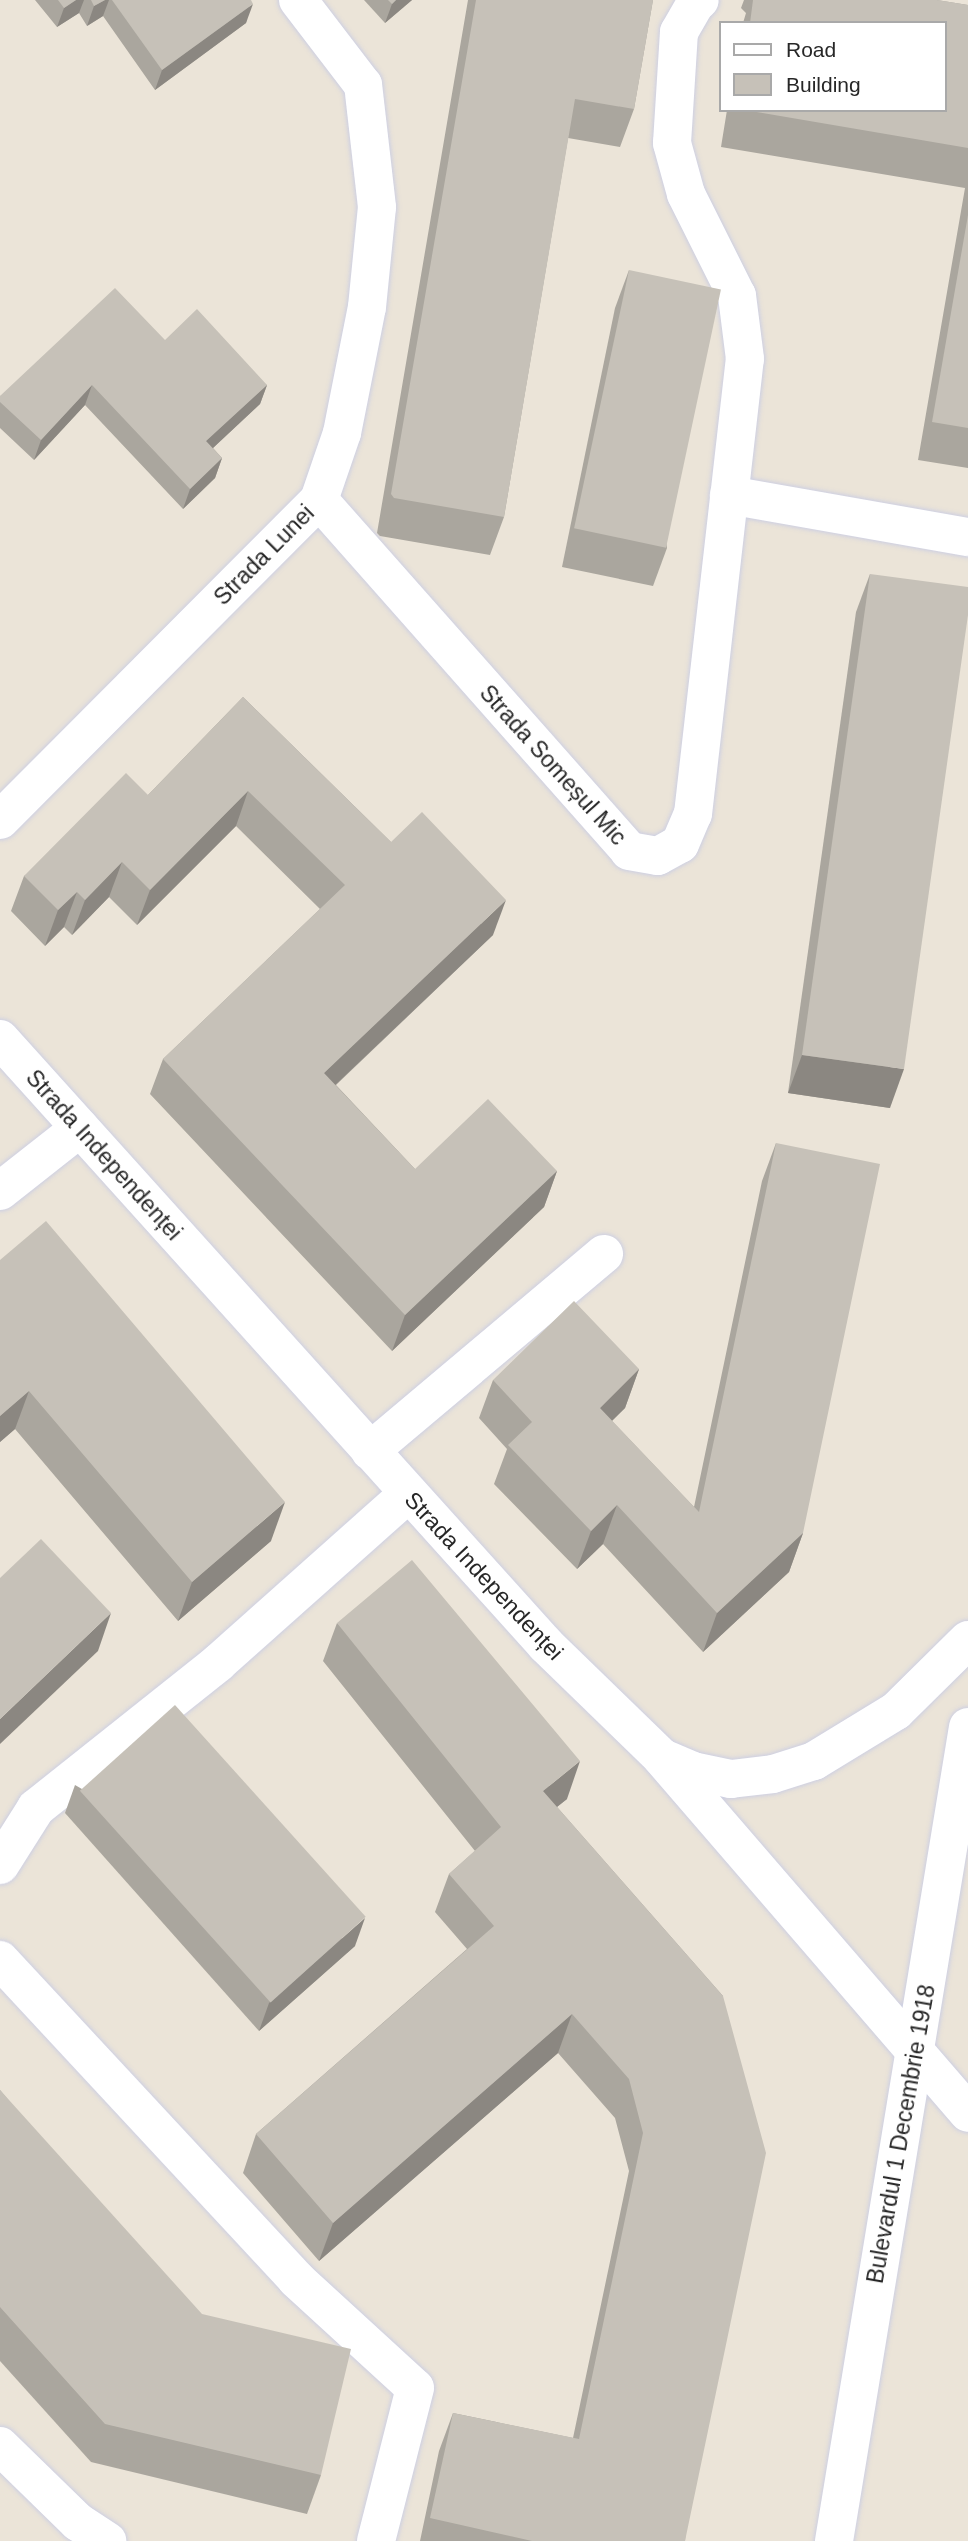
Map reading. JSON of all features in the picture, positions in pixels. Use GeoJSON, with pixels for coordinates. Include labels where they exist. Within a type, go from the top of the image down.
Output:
{"type":"FeatureCollection","features":[{"type":"Feature","properties":{"kind":"street","name":"Strada Lunei"},"geometry":{"type":"LineString","coordinates":[[0,820],[318,500],[342,433],[368,295],[377,207],[363,86],[298,0]]}},
{"type":"Feature","properties":{"kind":"street","name":"Strada Someșul Mic"},"geometry":{"type":"LineString","coordinates":[[318,500],[629,851],[658,856],[680,844],[692,814],[745,359],[737,296],[686,194],[671,142],[679,32],[698,2]]}},
{"type":"Feature","properties":{"kind":"street"},"geometry":{"type":"LineString","coordinates":[[729,495],[968,537]]}},
{"type":"Feature","properties":{"kind":"street","name":"Strada Independenței"},"geometry":{"type":"LineString","coordinates":[[0,1039],[547,1645],[661,1757],[968,2113]]}},
{"type":"Feature","properties":{"kind":"street"},"geometry":{"type":"LineString","coordinates":[[0,1191],[80,1128]]}},
{"type":"Feature","properties":{"kind":"street"},"geometry":{"type":"LineString","coordinates":[[370,1451],[604,1254]]}},
{"type":"Feature","properties":{"kind":"street"},"geometry":{"type":"LineString","coordinates":[[0,1866],[36,1808],[218,1663],[408,1494]]}},
{"type":"Feature","properties":{"kind":"street"},"geometry":{"type":"LineString","coordinates":[[661,1757],[693,1771],[731,1779],[774,1774],[814,1761],[895,1711],[968,1640]]}},
{"type":"Feature","properties":{"kind":"street","name":"Bulevardul 1 Decembrie 1918"},"geometry":{"type":"LineString","coordinates":[[834,2541],[968,1727]]}},
{"type":"Feature","properties":{"kind":"street"},"geometry":{"type":"LineString","coordinates":[[0,1960],[296,2279],[415,2388],[376,2541]]}},
{"type":"Feature","properties":{"kind":"street"},"geometry":{"type":"LineString","coordinates":[[0,2445],[78,2522],[107,2541]]}},
{"type":"Feature","properties":{"kind":"building"},"geometry":{"type":"Polygon","coordinates":[[[58,0],[76,0],[64,8],[58,0]]]}},
{"type":"Feature","properties":{"kind":"building"},"geometry":{"type":"Polygon","coordinates":[[[91,0],[105,0],[94,6],[91,0]]]}},
{"type":"Feature","properties":{"kind":"building"},"geometry":{"type":"Polygon","coordinates":[[[112,0],[251,0],[253,4],[162,70],[112,0]]]}},
{"type":"Feature","properties":{"kind":"building"},"geometry":{"type":"Polygon","coordinates":[[[476,0],[653,0],[634,109],[575,99],[504,517],[394,498],[391,494],[476,0]]]}},
{"type":"Feature","properties":{"kind":"building"},"geometry":{"type":"Polygon","coordinates":[[[753,0],[937,0],[968,5],[968,148],[757,112],[947,112],[947,21],[750,21],[753,0]]]}},
{"type":"Feature","properties":{"kind":"building"},"geometry":{"type":"Polygon","coordinates":[[[968,215],[968,428],[932,422],[968,215]]]}},
{"type":"Feature","properties":{"kind":"building"},"geometry":{"type":"Polygon","coordinates":[[[629,270],[721,290],[666,548],[574,528],[629,270]]]}},
{"type":"Feature","properties":{"kind":"building"},"geometry":{"type":"Polygon","coordinates":[[[115,288],[165,340],[197,309],[267,385],[206,441],[222,458],[190,489],[92,385],[41,440],[0,402],[0,396],[115,288]]]}},
{"type":"Feature","properties":{"kind":"building"},"geometry":{"type":"Polygon","coordinates":[[[870,574],[968,587],[968,615],[904,1069],[802,1055],[870,574]]]}},
{"type":"Feature","properties":{"kind":"building"},"geometry":{"type":"Polygon","coordinates":[[[243,697],[391,842],[422,812],[506,900],[324,1073],[415,1169],[488,1099],[557,1171],[405,1315],[163,1059],[345,885],[248,791],[150,890],[122,862],[85,900],[77,892],[58,910],[24,876],[126,773],[148,795],[243,697]]]}},
{"type":"Feature","properties":{"kind":"building"},"geometry":{"type":"Polygon","coordinates":[[[776,1143],[880,1164],[803,1533],[717,1613],[617,1505],[591,1531],[508,1445],[532,1422],[493,1380],[574,1301],[639,1369],[600,1408],[699,1512],[776,1143]]]}},
{"type":"Feature","properties":{"kind":"building"},"geometry":{"type":"Polygon","coordinates":[[[46,1221],[285,1502],[192,1582],[29,1391],[0,1416],[0,1260],[46,1221]]]}},
{"type":"Feature","properties":{"kind":"building"},"geometry":{"type":"Polygon","coordinates":[[[41,1539],[111,1613],[0,1719],[0,1578],[41,1539]]]}},
{"type":"Feature","properties":{"kind":"building"},"geometry":{"type":"Polygon","coordinates":[[[412,1560],[580,1761],[543,1791],[723,1996],[766,2153],[685,2541],[532,2541],[430,2518],[453,2413],[579,2439],[643,2133],[629,2079],[572,2014],[333,2223],[256,2134],[494,1926],[449,1874],[501,1827],[337,1623],[412,1560]]]}},
{"type":"Feature","properties":{"kind":"building"},"geometry":{"type":"Polygon","coordinates":[[[175,1705],[366,1917],[271,2002],[80,1791],[175,1705]]]}},
{"type":"Feature","properties":{"kind":"building"},"geometry":{"type":"Polygon","coordinates":[[[0,2090],[202,2314],[351,2349],[321,2475],[105,2424],[0,2307],[0,2090]]]}}]}
